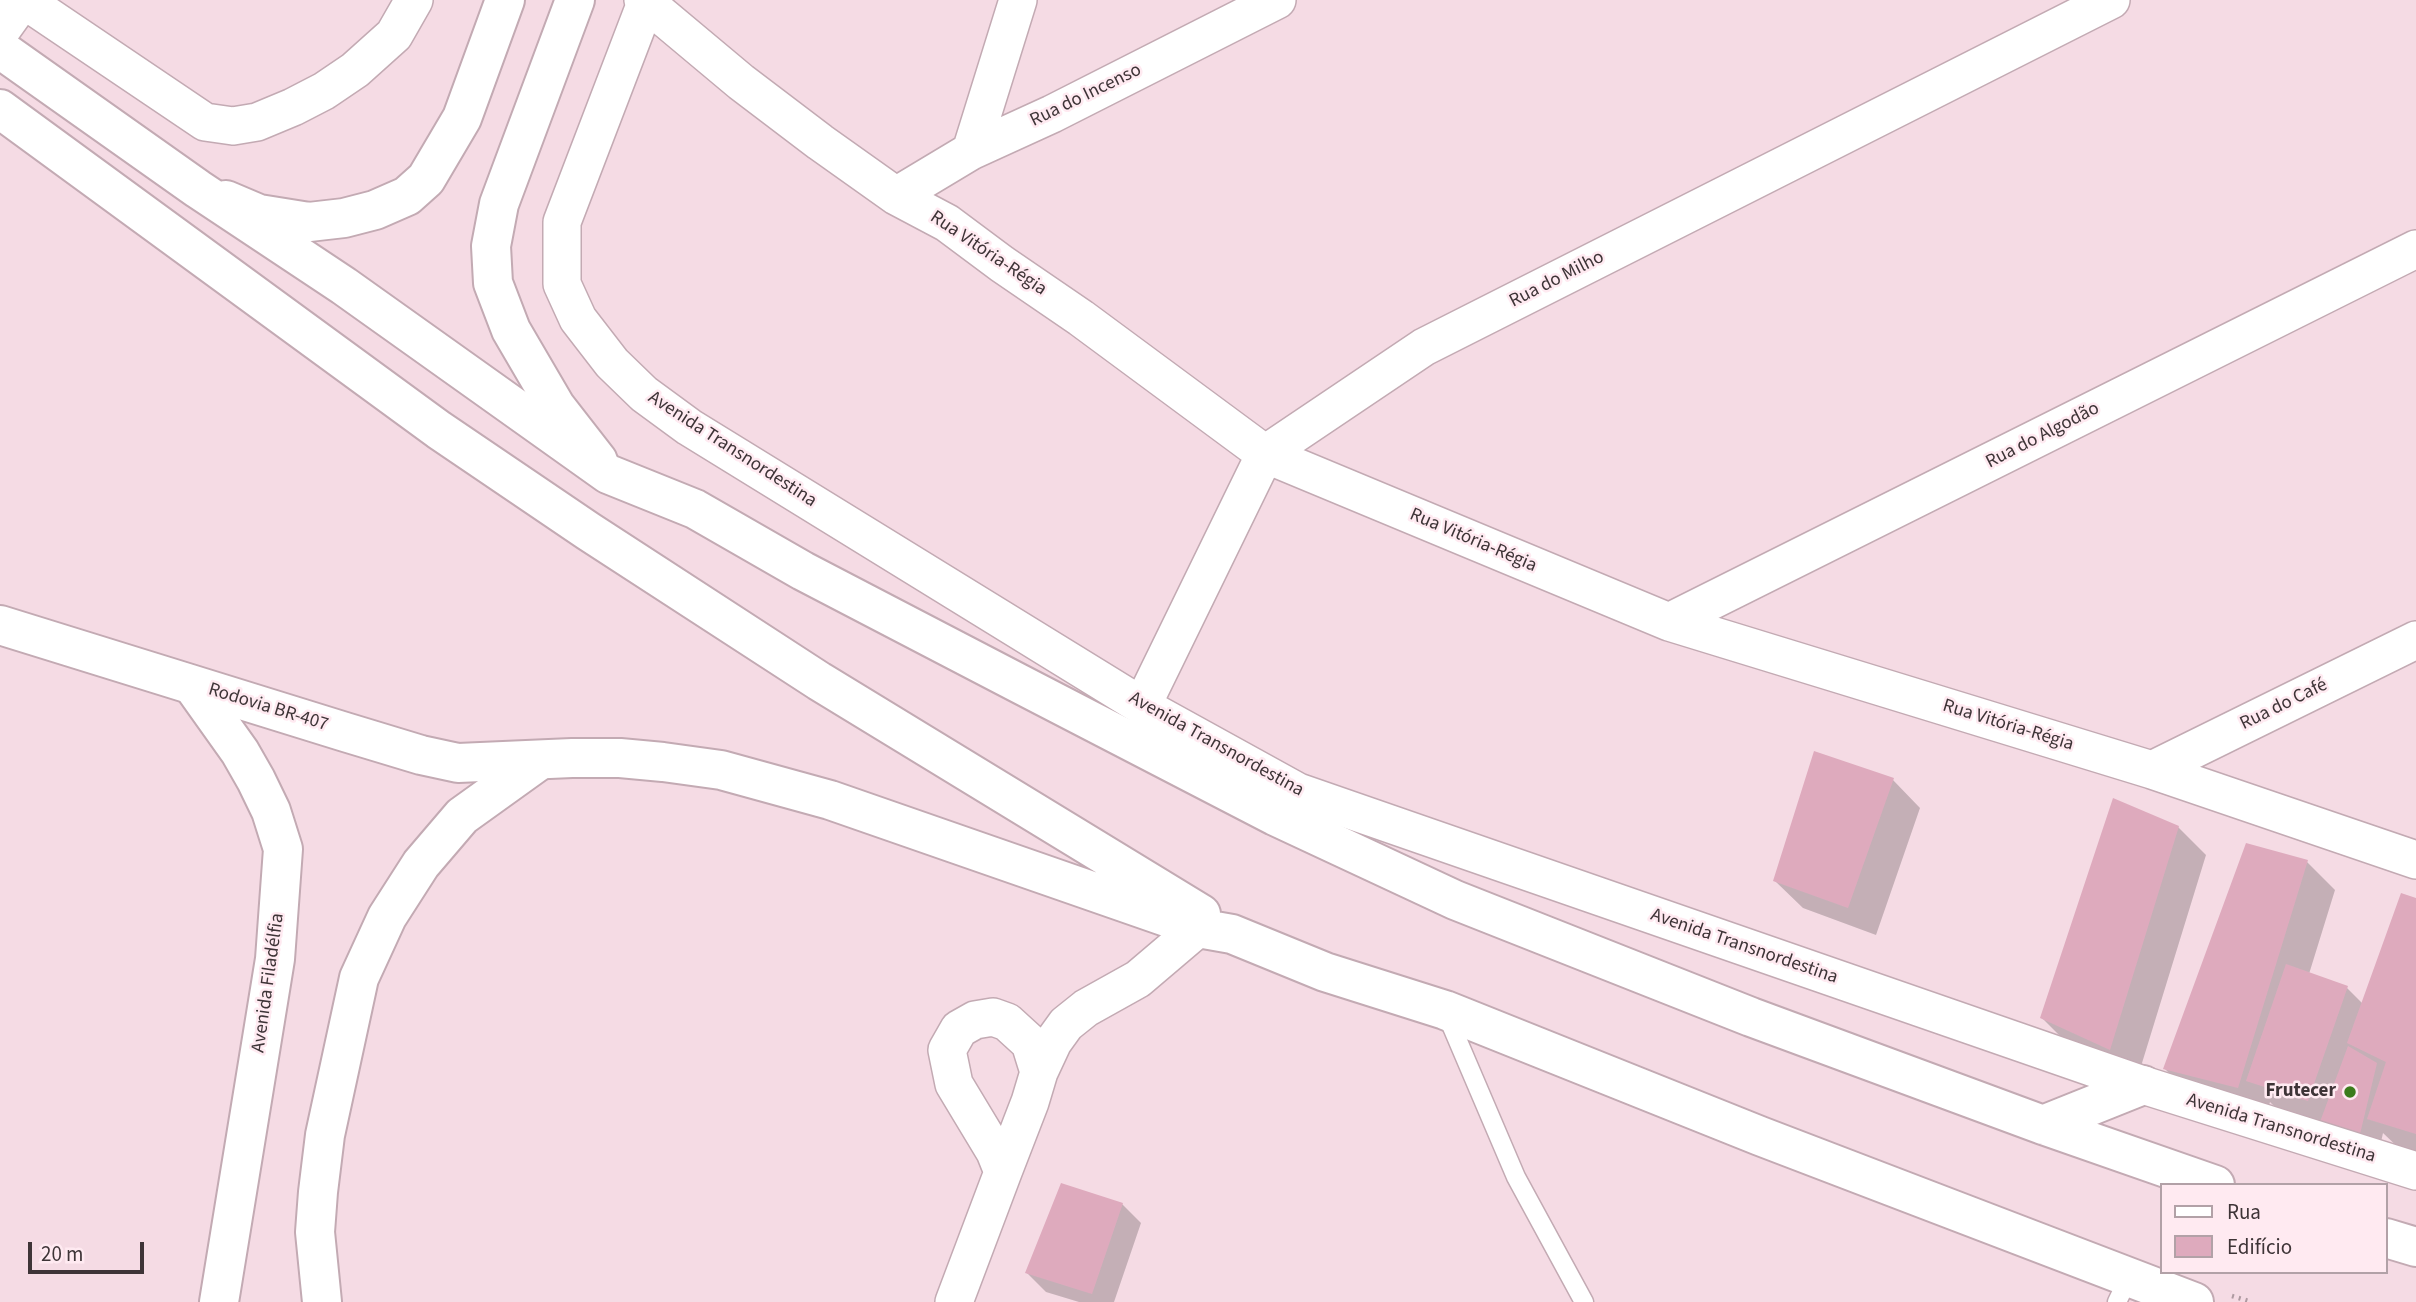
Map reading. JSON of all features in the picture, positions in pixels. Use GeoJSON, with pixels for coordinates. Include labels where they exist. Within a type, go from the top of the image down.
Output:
{"type":"FeatureCollection","features":[{"type":"Feature","properties":{"kind":"main road"},"geometry":{"type":"LineString","coordinates":[[198,189],[259,214],[309,222],[344,218],[375,210],[407,196],[426,179],[462,118],[505,0]]}},
{"type":"Feature","properties":{"kind":"main road"},"geometry":{"type":"LineString","coordinates":[[575,0],[499,204],[491,259],[493,283],[511,330],[532,370],[556,407],[608,474]]}},
{"type":"Feature","properties":{"kind":"main road"},"geometry":{"type":"LineString","coordinates":[[0,49],[198,189],[344,286],[608,474],[695,509],[803,571],[1275,816],[1455,900],[1751,1017],[2209,1183]]}},
{"type":"Feature","properties":{"kind":"main road"},"geometry":{"type":"LineString","coordinates":[[0,109],[439,430],[588,531],[819,681],[1185,902],[1215,931],[1325,972],[1444,1010],[1760,1136],[2123,1290],[2188,1301]]}},
{"type":"Feature","properties":{"kind":"main road","name":"Rodovia BR-407"},"geometry":{"type":"LineString","coordinates":[[0,625],[421,755],[458,763],[620,758],[721,769],[830,800],[1215,931]]}},
{"type":"Feature","properties":{"kind":"main road","name":"Avenida Filadélfia"},"geometry":{"type":"LineString","coordinates":[[193,686],[240,752],[256,780],[271,811],[283,849],[275,958],[219,1302]]}},
{"type":"Feature","properties":{"kind":"main road"},"geometry":{"type":"LineString","coordinates":[[322,1302],[315,1232],[318,1192],[325,1135],[359,978],[387,917],[421,864],[462,816],[540,760]]}},
{"type":"Feature","properties":{"kind":"main road"},"geometry":{"type":"LineString","coordinates":[[2043,1125],[2143,1085]]}},
{"type":"Feature","properties":{"kind":"main road"},"geometry":{"type":"LineString","coordinates":[[2388,1239],[2416,1247]]}},
{"type":"Feature","properties":{"kind":"street"},"geometry":{"type":"LineString","coordinates":[[0,32],[23,0],[205,122],[233,126],[257,122],[293,107],[324,91],[355,70],[394,35],[415,0]]}},
{"type":"Feature","properties":{"kind":"street"},"geometry":{"type":"LineString","coordinates":[[971,150],[1018,0]]}},
{"type":"Feature","properties":{"kind":"street","name":"Rua do Incenso"},"geometry":{"type":"LineString","coordinates":[[896,196],[971,150],[1052,114],[1277,0]]}},
{"type":"Feature","properties":{"kind":"street","name":"Rua do Milho"},"geometry":{"type":"LineString","coordinates":[[1265,454],[1424,347],[2111,0]]}},
{"type":"Feature","properties":{"kind":"street","name":"Rua Vitória-Régia"},"geometry":{"type":"LineString","coordinates":[[645,1],[741,82],[896,196],[947,223],[1265,454],[1669,622],[2152,770],[2416,860]]}},
{"type":"Feature","properties":{"kind":"street","name":"Avenida Transnordestina"},"geometry":{"type":"LineString","coordinates":[[645,1],[562,222],[562,284],[578,319],[611,363],[644,394],[689,427],[1142,706],[1298,792],[2143,1085],[2416,1171]]}},
{"type":"Feature","properties":{"kind":"street","name":"Rua do Algodão"},"geometry":{"type":"LineString","coordinates":[[1669,622],[2416,249]]}},
{"type":"Feature","properties":{"kind":"street"},"geometry":{"type":"LineString","coordinates":[[1142,706],[1265,454]]}},
{"type":"Feature","properties":{"kind":"street","name":"Rua do Café"},"geometry":{"type":"LineString","coordinates":[[2152,770],[2416,640]]}},
{"type":"Feature","properties":{"kind":"street"},"geometry":{"type":"LineString","coordinates":[[954,1302],[1039,1072],[1053,1042],[1066,1024],[1086,1008],[1215,931]]}},
{"type":"Feature","properties":{"kind":"street"},"geometry":{"type":"LineString","coordinates":[[1003,1172],[995,1152],[954,1084],[947,1050],[959,1029],[975,1020],[993,1017],[1007,1022],[1030,1043],[1039,1072]]}},
{"type":"Feature","properties":{"kind":"lane"},"geometry":{"type":"LineString","coordinates":[[1444,1010],[1516,1177],[1584,1302]]}},
{"type":"Feature","properties":{"kind":"building"},"geometry":{"type":"Polygon","coordinates":[[[1814,751],[1894,778],[1848,908],[1773,881],[1814,751]]]}},
{"type":"Feature","properties":{"kind":"building"},"geometry":{"type":"Polygon","coordinates":[[[2113,798],[2179,826],[2110,1050],[2040,1018],[2113,798]]]}},
{"type":"Feature","properties":{"kind":"building"},"geometry":{"type":"Polygon","coordinates":[[[2246,843],[2308,860],[2238,1088],[2163,1069],[2246,843]]]}},
{"type":"Feature","properties":{"kind":"building"},"geometry":{"type":"Polygon","coordinates":[[[2401,893],[2416,898],[2416,1134],[2367,1119],[2386,1062],[2347,1043],[2401,893]]]}},
{"type":"Feature","properties":{"kind":"building"},"geometry":{"type":"Polygon","coordinates":[[[2286,964],[2348,986],[2308,1101],[2246,1081],[2286,964]]]}},
{"type":"Feature","properties":{"kind":"building","name":"Frutecer"},"geometry":{"type":"Polygon","coordinates":[[[2348,1046],[2377,1063],[2360,1134],[2320,1122],[2348,1046]]]}},
{"type":"Feature","properties":{"kind":"building"},"geometry":{"type":"Polygon","coordinates":[[[1061,1183],[1123,1203],[1092,1294],[1025,1273],[1061,1183]]]}},
{"type":"Feature","properties":{"kind":"place","name":"Frutecer"},"geometry":{"type":"Point","coordinates":[2350,1092]}}]}
